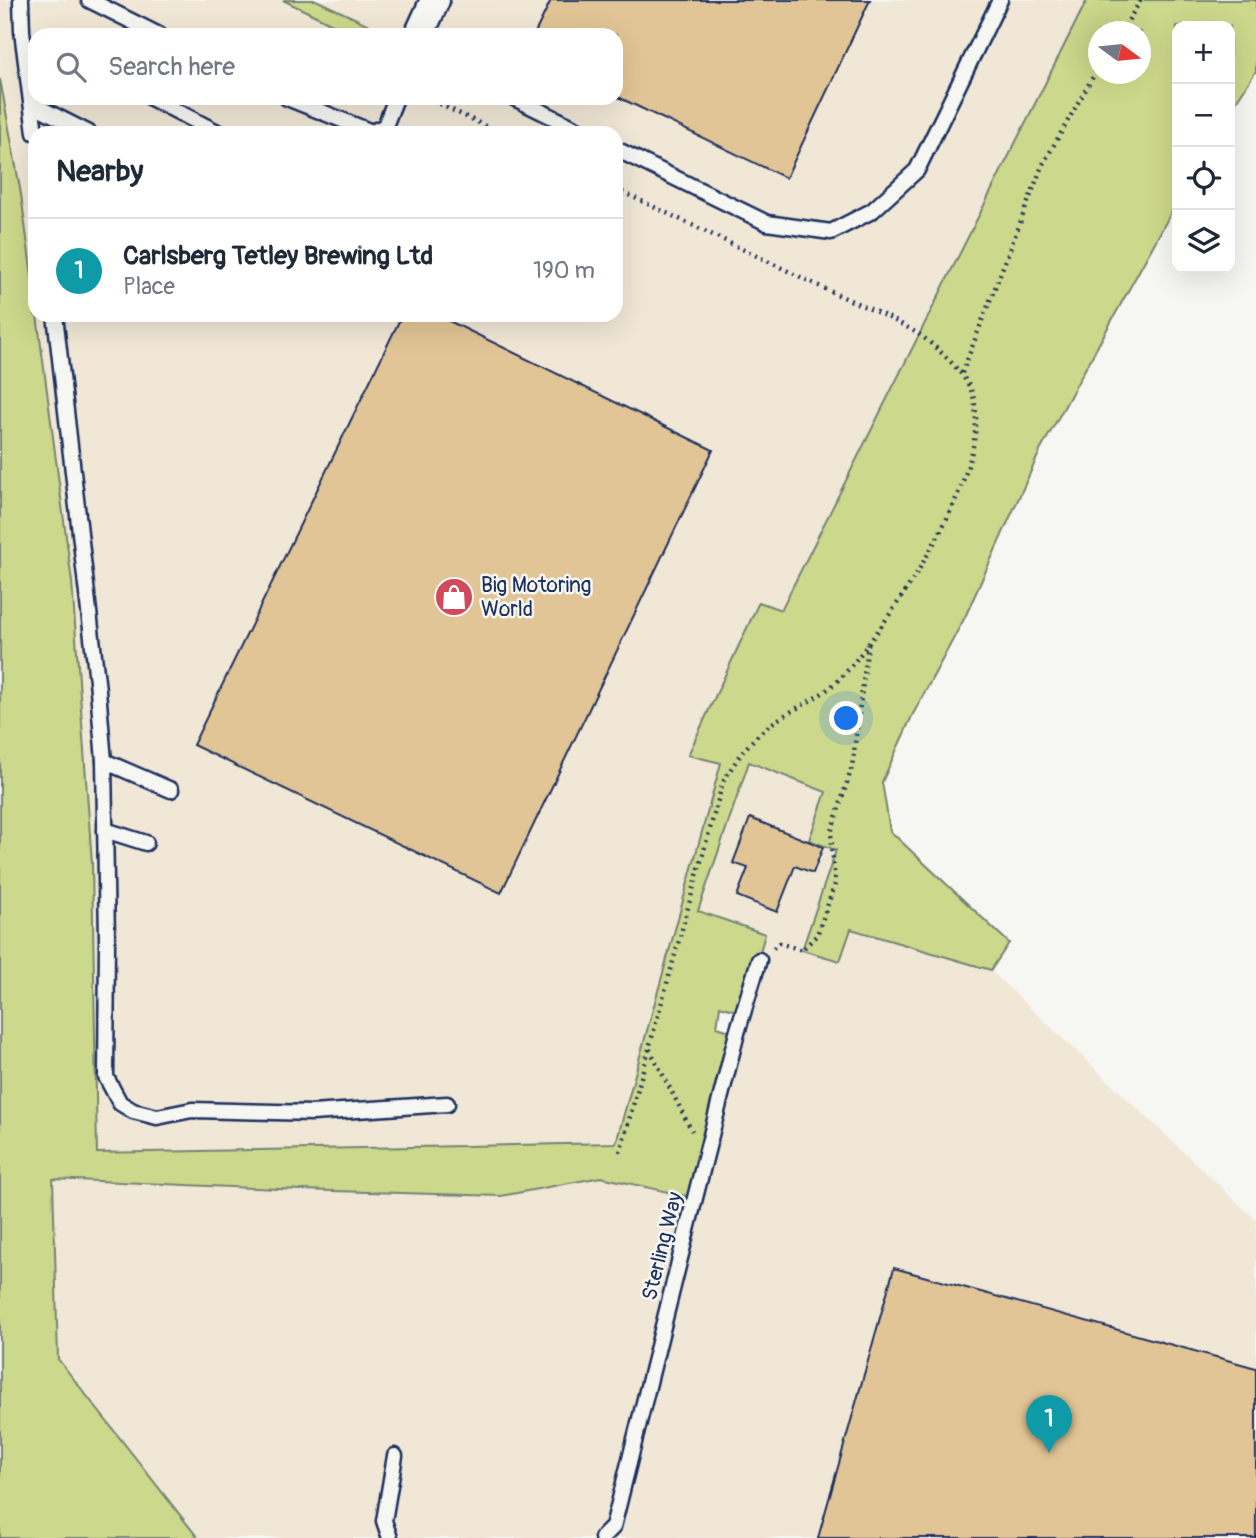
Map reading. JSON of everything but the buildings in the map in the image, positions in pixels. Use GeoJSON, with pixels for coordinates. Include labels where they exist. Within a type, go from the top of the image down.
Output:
{"type":"FeatureCollection","features":[{"type":"Feature","properties":{"kind":"street"},"geometry":{"type":"LineString","coordinates":[[422,28],[435,0]]}},
{"type":"Feature","properties":{"kind":"lane"},"geometry":{"type":"LineString","coordinates":[[20,0],[28,31]]}},
{"type":"Feature","properties":{"kind":"lane"},"geometry":{"type":"LineString","coordinates":[[89,0],[145,28]]}},
{"type":"Feature","properties":{"kind":"lane"},"geometry":{"type":"LineString","coordinates":[[623,152],[767,223],[831,232],[872,211],[917,170],[1000,0]]}},
{"type":"Feature","properties":{"kind":"lane"},"geometry":{"type":"LineString","coordinates":[[32,105],[34,126]]}},
{"type":"Feature","properties":{"kind":"lane"},"geometry":{"type":"LineString","coordinates":[[34,105],[75,126]]}},
{"type":"Feature","properties":{"kind":"lane"},"geometry":{"type":"LineString","coordinates":[[165,105],[205,126]]}},
{"type":"Feature","properties":{"kind":"lane"},"geometry":{"type":"LineString","coordinates":[[302,105],[348,126]]}},
{"type":"Feature","properties":{"kind":"lane"},"geometry":{"type":"LineString","coordinates":[[382,126],[393,105]]}},
{"type":"Feature","properties":{"kind":"lane"},"geometry":{"type":"LineString","coordinates":[[528,105],[570,126]]}},
{"type":"Feature","properties":{"kind":"lane"},"geometry":{"type":"LineString","coordinates":[[56,322],[104,761],[106,1077],[120,1103],[134,1111],[157,1117],[192,1110],[312,1113],[447,1104]]}},
{"type":"Feature","properties":{"kind":"lane"},"geometry":{"type":"LineString","coordinates":[[104,761],[171,790]]}},
{"type":"Feature","properties":{"kind":"lane"},"geometry":{"type":"LineString","coordinates":[[105,830],[146,844]]}},
{"type":"Feature","properties":{"kind":"lane","name":"Sterling Way"},"geometry":{"type":"LineString","coordinates":[[602,1538],[613,1527],[737,1033],[759,960]]}},
{"type":"Feature","properties":{"kind":"lane"},"geometry":{"type":"LineString","coordinates":[[390,1538],[384,1521],[395,1456]]}},
{"type":"Feature","properties":{"kind":"path"},"geometry":{"type":"LineString","coordinates":[[1128,21],[1141,0]]}},
{"type":"Feature","properties":{"kind":"path"},"geometry":{"type":"LineString","coordinates":[[961,373],[1042,166],[1089,84]]}},
{"type":"Feature","properties":{"kind":"path"},"geometry":{"type":"LineString","coordinates":[[442,105],[485,126]]}},
{"type":"Feature","properties":{"kind":"path"},"geometry":{"type":"LineString","coordinates":[[620,1152],[723,782],[743,750],[773,723],[836,685],[868,643],[950,515],[970,464],[978,428],[971,390],[961,373],[918,334],[623,191]]}},
{"type":"Feature","properties":{"kind":"path"},"geometry":{"type":"LineString","coordinates":[[759,960],[779,943],[802,950],[817,935],[835,884],[831,833],[852,766],[868,643]]}},
{"type":"Feature","properties":{"kind":"path"},"geometry":{"type":"LineString","coordinates":[[649,1048],[706,1158]]}},
{"type":"Feature","properties":{"kind":"shaded area"},"geometry":{"type":"Polygon","coordinates":[[[0,0],[1087,0],[780,610],[760,602],[688,755],[721,763],[616,1143],[97,1154],[92,863],[72,582],[32,322],[623,322],[623,126],[28,126],[28,298],[0,117],[0,0]]]}},
{"type":"Feature","properties":{"kind":"shaded area"},"geometry":{"type":"Polygon","coordinates":[[[749,762],[826,792],[851,929],[991,971],[1256,1220],[1256,1538],[198,1538],[58,1359],[52,1179],[501,1196],[601,1177],[695,1197],[764,934],[698,911],[749,762]]]}},
{"type":"Feature","properties":{"kind":"green space"},"geometry":{"type":"Polygon","coordinates":[[[283,0],[316,0],[375,28],[341,28],[283,0]]]}},
{"type":"Feature","properties":{"kind":"green space"},"geometry":{"type":"Polygon","coordinates":[[[1087,0],[1256,0],[1256,71],[1235,103],[1235,21],[1172,21],[1172,211],[1040,451],[965,617],[912,716],[882,782],[890,831],[1009,943],[991,970],[851,929],[840,961],[802,950],[836,850],[809,840],[826,792],[749,762],[698,911],[765,934],[743,1013],[720,1006],[717,1027],[737,1033],[695,1198],[601,1177],[501,1196],[53,1179],[58,1359],[198,1538],[0,1538],[0,79],[28,246],[28,322],[38,322],[72,582],[92,863],[97,1153],[616,1143],[721,763],[688,755],[759,602],[781,610],[1087,0]]]}},
{"type":"Feature","properties":{"kind":"place","name":"Big Motoring World"},"geometry":{"type":"Point","coordinates":[454,597]}},
{"type":"Feature","properties":{"kind":"place","name":"Carlsberg Tetley Brewing Ltd"},"geometry":{"type":"Point","coordinates":[1049,1453]}}]}
